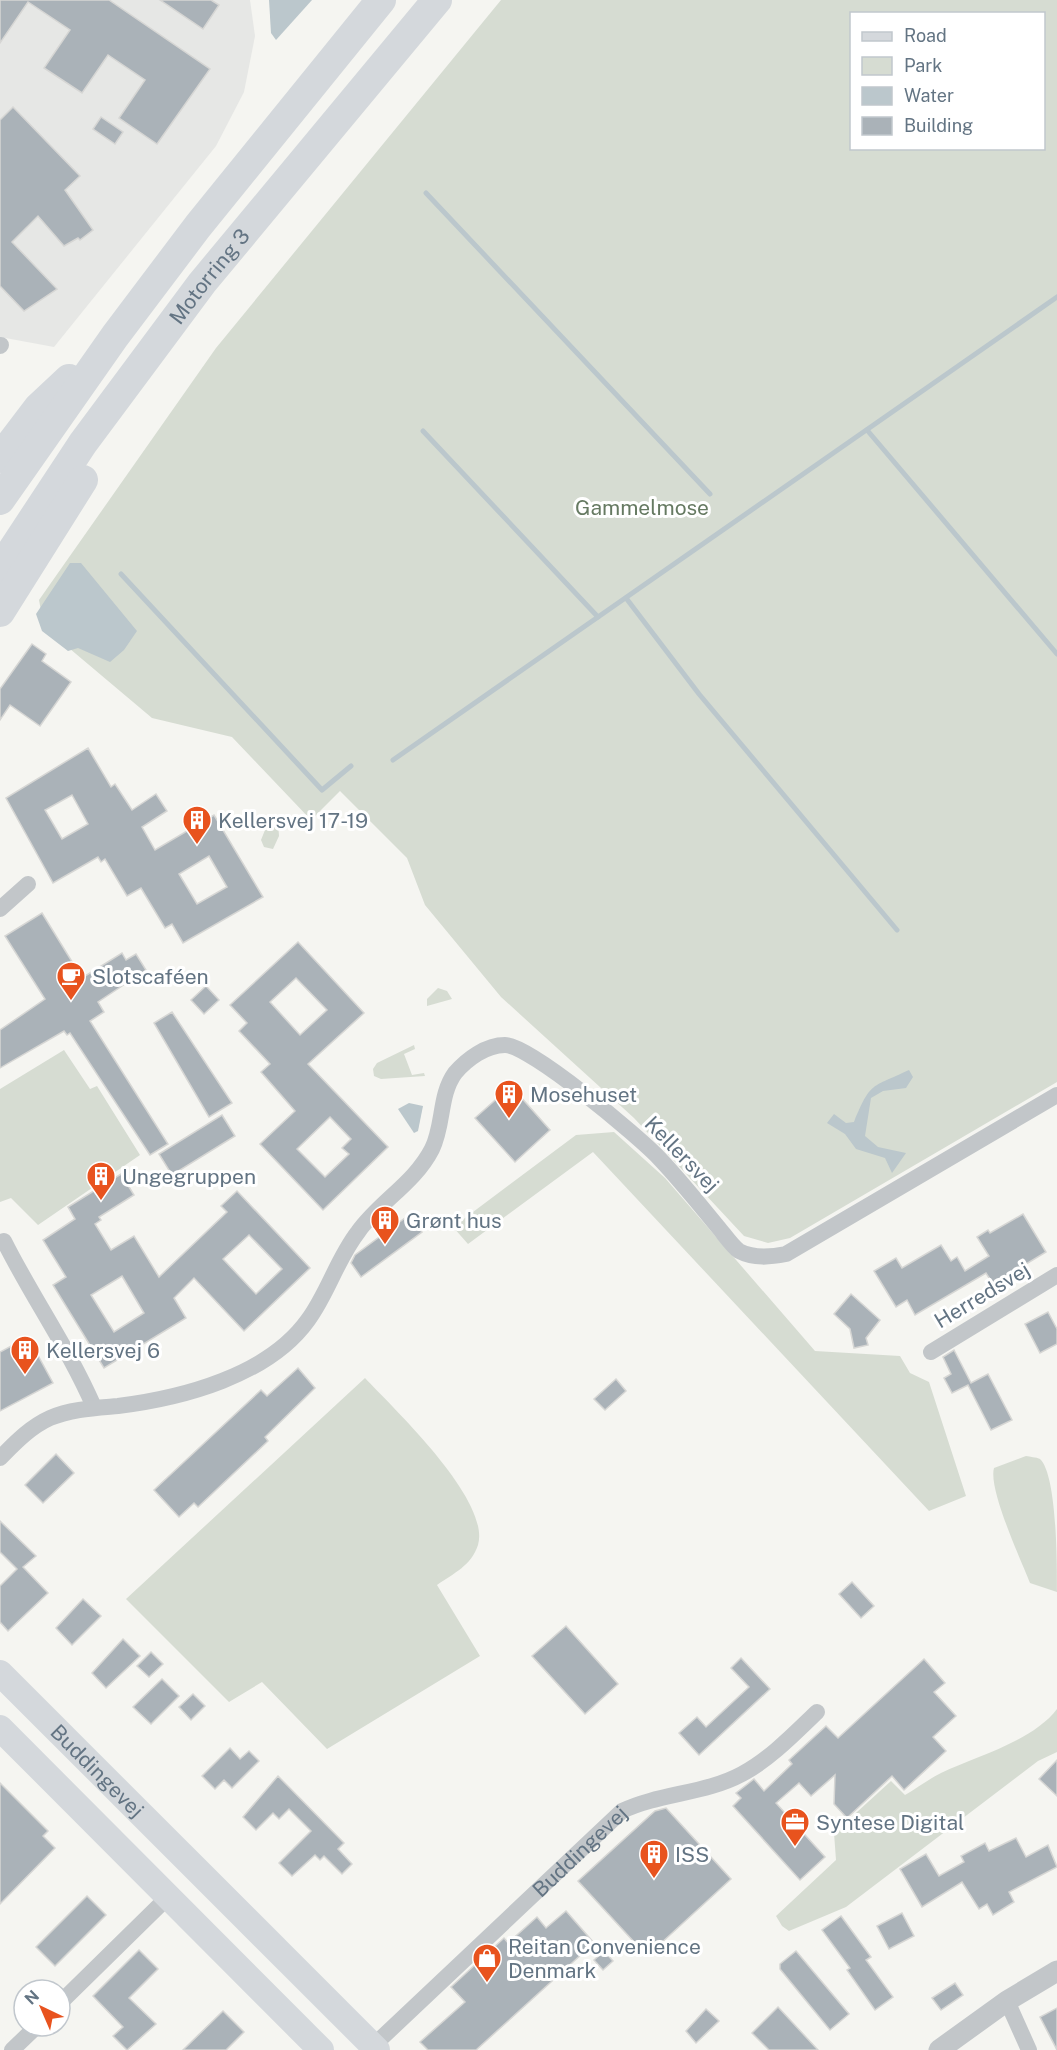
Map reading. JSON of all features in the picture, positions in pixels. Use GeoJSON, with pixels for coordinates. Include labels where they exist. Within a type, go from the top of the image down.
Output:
{"type":"FeatureCollection","features":[{"type":"Feature","properties":{"kind":"highway","name":"Motorring 3"},"geometry":{"type":"LineString","coordinates":[[0,500],[115,336],[198,226],[381,0]]}},
{"type":"Feature","properties":{"kind":"highway","name":"Motorring 3"},"geometry":{"type":"LineString","coordinates":[[0,569],[83,443],[202,283],[437,0]]}},
{"type":"Feature","properties":{"kind":"highway"},"geometry":{"type":"LineString","coordinates":[[0,612],[118,424],[202,283]]}},
{"type":"Feature","properties":{"kind":"highway"},"geometry":{"type":"LineString","coordinates":[[0,458],[38,408],[115,336]]}},
{"type":"Feature","properties":{"kind":"main road","name":"Buddingevej"},"geometry":{"type":"LineString","coordinates":[[0,1673],[375,2048]]}},
{"type":"Feature","properties":{"kind":"main road","name":"Buddingevej"},"geometry":{"type":"LineString","coordinates":[[0,1728],[321,2050]]}},
{"type":"Feature","properties":{"kind":"street"},"geometry":{"type":"LineString","coordinates":[[0,909],[28,884]]}},
{"type":"Feature","properties":{"kind":"street","name":"Kellersvej"},"geometry":{"type":"LineString","coordinates":[[0,1458],[22,1436],[50,1418],[94,1407],[118,1406],[174,1394],[228,1379],[258,1366],[284,1347],[308,1321],[357,1233],[374,1212],[396,1194],[420,1169],[441,1128],[444,1101],[454,1075],[465,1063],[489,1048],[507,1045],[514,1047],[545,1065],[632,1133],[659,1158],[739,1251],[763,1258],[786,1254],[1057,1095]]}},
{"type":"Feature","properties":{"kind":"street"},"geometry":{"type":"LineString","coordinates":[[4,1240],[26,1286],[80,1374],[94,1407]]}},
{"type":"Feature","properties":{"kind":"street","name":"Herredsvej"},"geometry":{"type":"LineString","coordinates":[[931,1352],[1057,1275]]}},
{"type":"Feature","properties":{"kind":"street","name":"Buddingevej"},"geometry":{"type":"LineString","coordinates":[[375,2048],[622,1811],[642,1802],[692,1791],[741,1775],[780,1748],[817,1712]]}},
{"type":"Feature","properties":{"kind":"street"},"geometry":{"type":"LineString","coordinates":[[72,1991],[169,1896]]}},
{"type":"Feature","properties":{"kind":"street"},"geometry":{"type":"LineString","coordinates":[[939,2050],[1007,2001],[1057,1971]]}},
{"type":"Feature","properties":{"kind":"street"},"geometry":{"type":"LineString","coordinates":[[1007,2001],[1029,2050]]}},
{"type":"Feature","properties":{"kind":"street"},"geometry":{"type":"LineString","coordinates":[[12,2050],[24,2038]]}},
{"type":"Feature","properties":{"kind":"shaded area"},"geometry":{"type":"Polygon","coordinates":[[[0,0],[250,0],[255,36],[244,92],[216,146],[54,347],[0,337],[0,0]]]}},
{"type":"Feature","properties":{"kind":"green space","name":"Gammelmose"},"geometry":{"type":"Polygon","coordinates":[[[501,0],[1057,0],[1057,1082],[790,1238],[768,1243],[744,1236],[634,1118],[501,997],[425,905],[407,858],[340,791],[311,820],[232,737],[152,718],[44,627],[39,600],[216,348],[501,0]]]}},
{"type":"Feature","properties":{"kind":"green space"},"geometry":{"type":"Polygon","coordinates":[[[269,820],[278,823],[279,836],[273,849],[264,847],[261,840],[269,820]]]}},
{"type":"Feature","properties":{"kind":"green space"},"geometry":{"type":"Polygon","coordinates":[[[438,988],[447,991],[452,999],[427,1006],[427,999],[438,988]]]}},
{"type":"Feature","properties":{"kind":"green space"},"geometry":{"type":"Polygon","coordinates":[[[414,1045],[415,1049],[404,1054],[412,1075],[424,1073],[425,1076],[381,1079],[374,1076],[373,1069],[377,1063],[414,1045]]]}},
{"type":"Feature","properties":{"kind":"green space"},"geometry":{"type":"Polygon","coordinates":[[[64,1050],[90,1089],[97,1086],[140,1155],[38,1225],[11,1198],[0,1202],[0,1089],[64,1050]]]}},
{"type":"Feature","properties":{"kind":"green space"},"geometry":{"type":"Polygon","coordinates":[[[614,1132],[665,1178],[815,1351],[900,1356],[910,1373],[929,1382],[966,1496],[929,1511],[593,1152],[468,1244],[453,1227],[576,1135],[614,1132]]]}},
{"type":"Feature","properties":{"kind":"green space"},"geometry":{"type":"Polygon","coordinates":[[[365,1378],[437,1456],[470,1504],[478,1526],[478,1545],[466,1564],[437,1585],[480,1656],[327,1749],[262,1682],[229,1702],[126,1599],[365,1378]]]}},
{"type":"Feature","properties":{"kind":"green space"},"geometry":{"type":"Polygon","coordinates":[[[1026,1456],[1040,1459],[1046,1468],[1050,1482],[1055,1521],[1057,1592],[1030,1583],[1006,1525],[996,1492],[993,1478],[994,1468],[1026,1456]]]}},
{"type":"Feature","properties":{"kind":"green space"},"geometry":{"type":"Polygon","coordinates":[[[1057,1709],[1057,1752],[1038,1761],[846,1907],[789,1931],[782,1926],[776,1916],[836,1860],[834,1833],[891,1781],[905,1795],[941,1773],[1019,1739],[1047,1720],[1057,1709]]]}},
{"type":"Feature","properties":{"kind":"water"},"geometry":{"type":"Polygon","coordinates":[[[269,0],[312,0],[276,40],[271,33],[269,0]]]}},
{"type":"Feature","properties":{"kind":"water"},"geometry":{"type":"Polygon","coordinates":[[[70,563],[81,563],[137,631],[124,650],[110,662],[78,648],[68,651],[42,631],[36,614],[70,563]]]}},
{"type":"Feature","properties":{"kind":"water"},"geometry":{"type":"Polygon","coordinates":[[[909,1070],[913,1077],[906,1088],[883,1091],[871,1098],[865,1136],[878,1147],[906,1153],[892,1173],[885,1158],[856,1149],[845,1134],[827,1123],[834,1114],[846,1123],[854,1122],[864,1099],[874,1087],[909,1070]]]}},
{"type":"Feature","properties":{"kind":"water"},"geometry":{"type":"Polygon","coordinates":[[[409,1103],[423,1106],[418,1131],[414,1133],[398,1109],[409,1103]]]}},
{"type":"Feature","properties":{"kind":"building"},"geometry":{"type":"Polygon","coordinates":[[[0,0],[109,0],[210,69],[157,144],[119,118],[145,80],[108,55],[82,93],[44,68],[70,30],[28,2],[0,43],[0,0]]]}},
{"type":"Feature","properties":{"kind":"building"},"geometry":{"type":"Polygon","coordinates":[[[160,0],[211,0],[219,5],[203,29],[160,0]]]}},
{"type":"Feature","properties":{"kind":"building"},"geometry":{"type":"Polygon","coordinates":[[[13,107],[80,176],[65,190],[93,230],[80,240],[78,238],[64,246],[38,216],[12,242],[57,289],[24,311],[0,286],[0,120],[13,107]]]}},
{"type":"Feature","properties":{"kind":"building"},"geometry":{"type":"Polygon","coordinates":[[[101,117],[123,132],[115,144],[93,129],[101,117]]]}},
{"type":"Feature","properties":{"kind":"building"},"geometry":{"type":"Polygon","coordinates":[[[32,644],[46,654],[42,661],[71,682],[40,726],[10,705],[0,720],[0,689],[32,644]]]}},
{"type":"Feature","properties":{"kind":"building","name":"Kellersvej 17-19"},"geometry":{"type":"Polygon","coordinates":[[[88,748],[111,787],[115,784],[132,810],[156,794],[167,811],[142,827],[155,850],[214,815],[263,897],[183,943],[172,924],[165,928],[141,888],[127,896],[105,859],[101,862],[98,857],[53,883],[6,798],[88,748]],[[72,795],[45,810],[62,839],[88,824],[72,795]],[[209,856],[179,874],[197,904],[227,887],[209,856]]]}},
{"type":"Feature","properties":{"kind":"building"},"geometry":{"type":"Polygon","coordinates":[[[42,913],[82,978],[122,953],[126,960],[136,954],[146,970],[98,1002],[104,1012],[90,1021],[168,1144],[150,1155],[70,1033],[67,1035],[64,1031],[0,1068],[0,1030],[45,999],[5,936],[42,913]]]}},
{"type":"Feature","properties":{"kind":"building"},"geometry":{"type":"Polygon","coordinates":[[[298,942],[364,1013],[308,1064],[388,1147],[323,1210],[260,1144],[295,1111],[261,1072],[270,1064],[239,1031],[247,1023],[230,1005],[298,942]],[[296,978],[270,1002],[300,1035],[327,1010],[296,978]],[[330,1117],[297,1149],[325,1177],[349,1154],[342,1148],[351,1139],[330,1117]]]}},
{"type":"Feature","properties":{"kind":"building"},"geometry":{"type":"Polygon","coordinates":[[[206,986],[219,1000],[204,1014],[191,1000],[206,986]]]}},
{"type":"Feature","properties":{"kind":"building"},"geometry":{"type":"Polygon","coordinates":[[[172,1012],[232,1103],[209,1117],[154,1023],[172,1012]]]}},
{"type":"Feature","properties":{"kind":"building","name":"Mosehuset"},"geometry":{"type":"Polygon","coordinates":[[[511,1086],[550,1130],[515,1162],[475,1118],[511,1086]]]}},
{"type":"Feature","properties":{"kind":"building"},"geometry":{"type":"Polygon","coordinates":[[[222,1115],[235,1136],[172,1175],[159,1154],[222,1115]]]}},
{"type":"Feature","properties":{"kind":"building"},"geometry":{"type":"Polygon","coordinates":[[[121,1174],[134,1195],[99,1217],[101,1220],[95,1224],[111,1250],[134,1236],[159,1277],[227,1212],[221,1206],[237,1191],[310,1268],[244,1331],[194,1278],[174,1298],[186,1318],[104,1368],[53,1285],[66,1277],[43,1240],[75,1219],[68,1207],[121,1174]],[[249,1235],[223,1259],[256,1294],[282,1269],[249,1235]],[[122,1276],[91,1295],[114,1332],[144,1313],[122,1276]]]}},
{"type":"Feature","properties":{"kind":"building"},"geometry":{"type":"Polygon","coordinates":[[[1023,1214],[1046,1252],[993,1284],[986,1273],[915,1315],[907,1300],[896,1307],[874,1271],[896,1258],[902,1268],[941,1245],[951,1261],[957,1257],[965,1271],[989,1256],[977,1237],[988,1230],[990,1233],[1023,1214]]]}},
{"type":"Feature","properties":{"kind":"building","name":"Grønt hus"},"geometry":{"type":"Polygon","coordinates":[[[409,1215],[422,1232],[361,1277],[351,1263],[355,1255],[409,1215]]]}},
{"type":"Feature","properties":{"kind":"building"},"geometry":{"type":"Polygon","coordinates":[[[851,1294],[880,1320],[866,1338],[868,1345],[854,1348],[850,1329],[834,1314],[851,1294]]]}},
{"type":"Feature","properties":{"kind":"building"},"geometry":{"type":"Polygon","coordinates":[[[1048,1312],[1057,1329],[1057,1344],[1040,1353],[1025,1324],[1048,1312]]]}},
{"type":"Feature","properties":{"kind":"building","name":"Kellersvej 6"},"geometry":{"type":"Polygon","coordinates":[[[28,1337],[53,1383],[0,1411],[0,1352],[28,1337]]]}},
{"type":"Feature","properties":{"kind":"building"},"geometry":{"type":"Polygon","coordinates":[[[954,1350],[971,1383],[988,1374],[1012,1420],[991,1430],[968,1385],[952,1393],[944,1378],[951,1374],[943,1357],[954,1350]]]}},
{"type":"Feature","properties":{"kind":"building"},"geometry":{"type":"Polygon","coordinates":[[[298,1368],[315,1388],[265,1437],[268,1441],[198,1507],[194,1503],[179,1517],[154,1490],[261,1390],[267,1396],[298,1368]]]}},
{"type":"Feature","properties":{"kind":"building"},"geometry":{"type":"Polygon","coordinates":[[[616,1379],[626,1391],[605,1410],[594,1399],[616,1379]]]}},
{"type":"Feature","properties":{"kind":"building"},"geometry":{"type":"Polygon","coordinates":[[[56,1454],[74,1473],[43,1503],[25,1485],[56,1454]]]}},
{"type":"Feature","properties":{"kind":"building"},"geometry":{"type":"Polygon","coordinates":[[[0,1521],[36,1556],[23,1567],[48,1593],[8,1631],[0,1622],[0,1586],[17,1569],[0,1552],[0,1521]]]}},
{"type":"Feature","properties":{"kind":"building"},"geometry":{"type":"Polygon","coordinates":[[[852,1582],[874,1606],[861,1618],[839,1594],[852,1582]]]}},
{"type":"Feature","properties":{"kind":"building"},"geometry":{"type":"Polygon","coordinates":[[[83,1599],[101,1616],[72,1645],[56,1628],[83,1599]]]}},
{"type":"Feature","properties":{"kind":"building"},"geometry":{"type":"Polygon","coordinates":[[[566,1626],[618,1684],[585,1714],[532,1656],[566,1626]]]}},
{"type":"Feature","properties":{"kind":"building"},"geometry":{"type":"Polygon","coordinates":[[[123,1639],[140,1656],[106,1688],[92,1673],[123,1639]]]}},
{"type":"Feature","properties":{"kind":"building"},"geometry":{"type":"Polygon","coordinates":[[[151,1652],[163,1664],[149,1677],[137,1666],[151,1652]]]}},
{"type":"Feature","properties":{"kind":"building"},"geometry":{"type":"Polygon","coordinates":[[[741,1658],[770,1689],[699,1755],[679,1733],[697,1717],[706,1727],[749,1687],[731,1668],[741,1658]]]}},
{"type":"Feature","properties":{"kind":"building"},"geometry":{"type":"Polygon","coordinates":[[[924,1659],[945,1683],[934,1692],[956,1716],[933,1737],[946,1751],[904,1790],[892,1776],[847,1818],[834,1804],[835,1775],[811,1796],[799,1783],[776,1803],[825,1857],[800,1880],[733,1806],[741,1798],[736,1793],[754,1779],[764,1791],[792,1764],[789,1760],[826,1726],[838,1738],[924,1659]]]}},
{"type":"Feature","properties":{"kind":"building"},"geometry":{"type":"Polygon","coordinates":[[[162,1679],[179,1696],[151,1724],[133,1707],[162,1679]]]}},
{"type":"Feature","properties":{"kind":"building"},"geometry":{"type":"Polygon","coordinates":[[[193,1694],[205,1706],[191,1720],[179,1707],[193,1694]]]}},
{"type":"Feature","properties":{"kind":"building"},"geometry":{"type":"Polygon","coordinates":[[[230,1748],[240,1759],[249,1751],[259,1761],[232,1788],[224,1780],[215,1789],[202,1776],[230,1748]]]}},
{"type":"Feature","properties":{"kind":"building"},"geometry":{"type":"Polygon","coordinates":[[[1057,1760],[1057,1796],[1039,1779],[1057,1760]]]}},
{"type":"Feature","properties":{"kind":"building"},"geometry":{"type":"Polygon","coordinates":[[[278,1776],[344,1843],[338,1849],[352,1864],[342,1874],[324,1856],[320,1860],[315,1855],[292,1876],[279,1863],[311,1831],[289,1809],[279,1819],[273,1813],[256,1830],[243,1817],[278,1776]]]}},
{"type":"Feature","properties":{"kind":"building"},"geometry":{"type":"Polygon","coordinates":[[[0,1783],[48,1831],[43,1836],[55,1848],[0,1904],[0,1783]]]}},
{"type":"Feature","properties":{"kind":"building","name":"ISS"},"geometry":{"type":"Polygon","coordinates":[[[666,1808],[731,1879],[647,1956],[578,1881],[655,1811],[666,1808]]]}},
{"type":"Feature","properties":{"kind":"building"},"geometry":{"type":"Polygon","coordinates":[[[1016,1838],[1026,1857],[1048,1845],[1057,1867],[1009,1892],[1014,1902],[993,1915],[987,1904],[979,1909],[962,1882],[922,1907],[900,1869],[926,1854],[939,1876],[964,1862],[961,1856],[985,1843],[989,1851],[1016,1838]]]}},
{"type":"Feature","properties":{"kind":"building"},"geometry":{"type":"Polygon","coordinates":[[[87,1896],[106,1915],[55,1966],[36,1947],[87,1896]]]}},
{"type":"Feature","properties":{"kind":"building","name":"Reitan Convenience Denmark"},"geometry":{"type":"Polygon","coordinates":[[[566,1911],[594,1943],[476,2050],[428,2050],[420,2042],[465,2002],[451,1987],[504,1938],[508,1943],[537,1917],[546,1928],[566,1911]]]}},
{"type":"Feature","properties":{"kind":"building"},"geometry":{"type":"Polygon","coordinates":[[[902,1913],[914,1936],[889,1949],[877,1926],[902,1913]]]}},
{"type":"Feature","properties":{"kind":"building"},"geometry":{"type":"Polygon","coordinates":[[[841,1916],[871,1957],[866,1960],[893,1997],[875,2010],[847,1970],[850,1968],[822,1930],[841,1916]]]}},
{"type":"Feature","properties":{"kind":"building"},"geometry":{"type":"Polygon","coordinates":[[[139,1950],[158,1969],[129,1998],[156,2024],[127,2050],[113,2036],[123,2027],[93,1996],[139,1950]]]}},
{"type":"Feature","properties":{"kind":"building"},"geometry":{"type":"Polygon","coordinates":[[[604,1951],[613,1961],[603,1970],[594,1960],[604,1951]]]}},
{"type":"Feature","properties":{"kind":"building"},"geometry":{"type":"Polygon","coordinates":[[[796,1951],[849,2014],[830,2030],[780,1969],[780,1964],[796,1951]]]}},
{"type":"Feature","properties":{"kind":"building"},"geometry":{"type":"Polygon","coordinates":[[[955,1983],[963,1995],[941,2010],[932,1998],[955,1983]]]}},
{"type":"Feature","properties":{"kind":"building"},"geometry":{"type":"Polygon","coordinates":[[[778,2007],[818,2050],[769,2050],[752,2033],[778,2007]]]}},
{"type":"Feature","properties":{"kind":"building"},"geometry":{"type":"Polygon","coordinates":[[[1057,2008],[1057,2050],[1040,2017],[1057,2008]]]}},
{"type":"Feature","properties":{"kind":"building"},"geometry":{"type":"Polygon","coordinates":[[[706,2009],[719,2021],[696,2043],[686,2031],[706,2009]]]}},
{"type":"Feature","properties":{"kind":"building"},"geometry":{"type":"Polygon","coordinates":[[[223,2011],[244,2032],[226,2050],[183,2050],[223,2011]]]}},
{"type":"Feature","properties":{"kind":"waterway"},"geometry":{"type":"LineString","coordinates":[[426,193],[710,494]]}},
{"type":"Feature","properties":{"kind":"waterway"},"geometry":{"type":"LineString","coordinates":[[393,760],[1057,297]]}},
{"type":"Feature","properties":{"kind":"waterway"},"geometry":{"type":"LineString","coordinates":[[867,430],[1057,654]]}},
{"type":"Feature","properties":{"kind":"waterway"},"geometry":{"type":"LineString","coordinates":[[423,431],[598,617]]}},
{"type":"Feature","properties":{"kind":"waterway"},"geometry":{"type":"LineString","coordinates":[[121,574],[322,790],[351,766]]}},
{"type":"Feature","properties":{"kind":"waterway"},"geometry":{"type":"LineString","coordinates":[[626,598],[699,694],[897,930]]}},
{"type":"Feature","properties":{"kind":"place","name":"Kellersvej 17-19"},"geometry":{"type":"Point","coordinates":[197,846]}},
{"type":"Feature","properties":{"kind":"place","name":"Slotscaféen"},"geometry":{"type":"Point","coordinates":[71,1002]}},
{"type":"Feature","properties":{"kind":"place","name":"Mosehuset"},"geometry":{"type":"Point","coordinates":[509,1120]}},
{"type":"Feature","properties":{"kind":"place","name":"Ungegruppen"},"geometry":{"type":"Point","coordinates":[101,1202]}},
{"type":"Feature","properties":{"kind":"place","name":"Grønt hus"},"geometry":{"type":"Point","coordinates":[385,1246]}},
{"type":"Feature","properties":{"kind":"place","name":"Kellersvej 6"},"geometry":{"type":"Point","coordinates":[25,1376]}},
{"type":"Feature","properties":{"kind":"place","name":"Syntese Digital"},"geometry":{"type":"Point","coordinates":[795,1848]}},
{"type":"Feature","properties":{"kind":"place","name":"ISS"},"geometry":{"type":"Point","coordinates":[654,1880]}},
{"type":"Feature","properties":{"kind":"place","name":"Reitan Convenience Denmark"},"geometry":{"type":"Point","coordinates":[487,1984]}}]}
